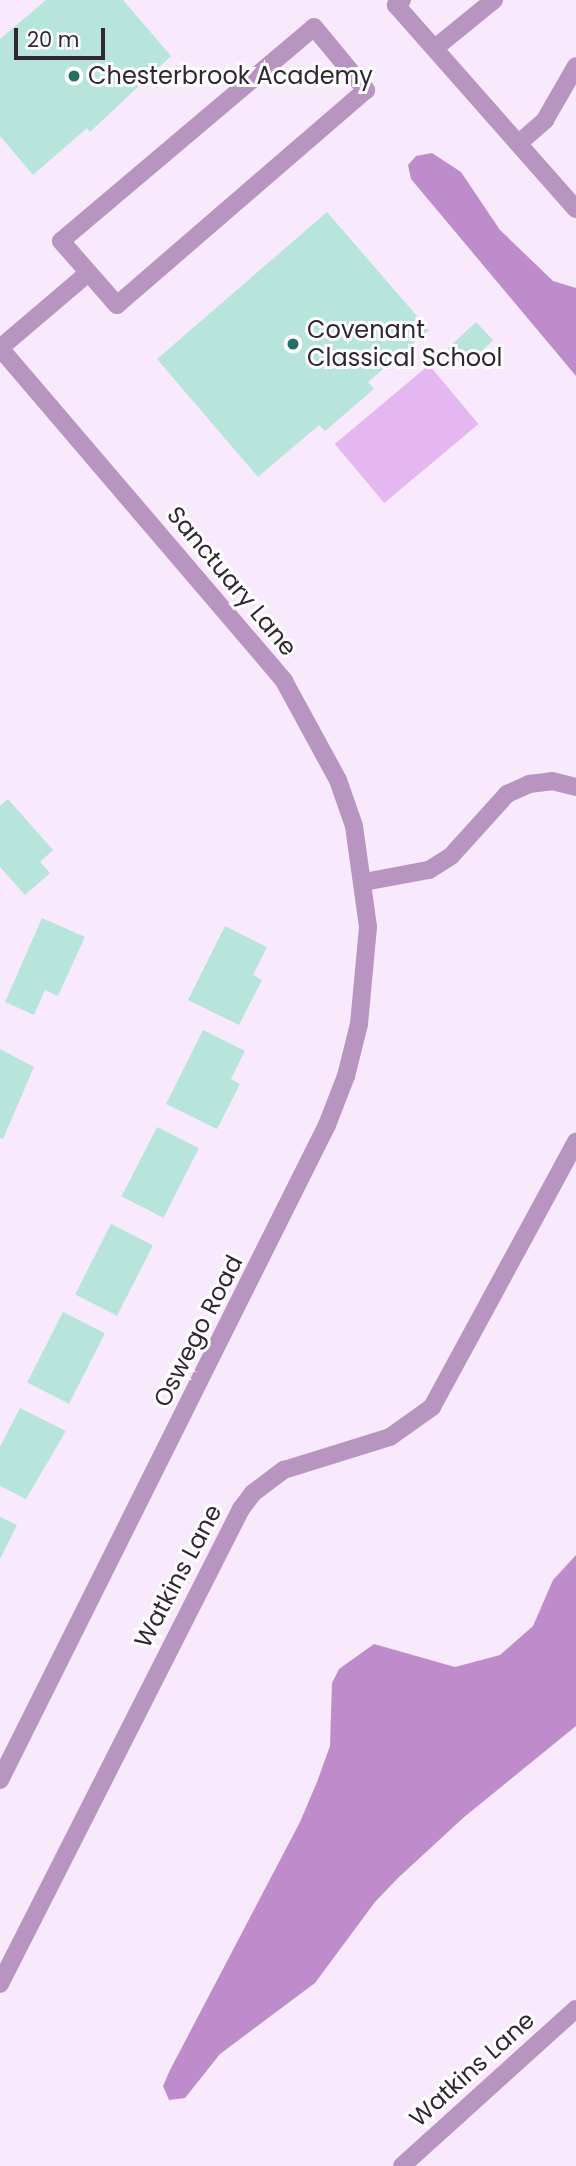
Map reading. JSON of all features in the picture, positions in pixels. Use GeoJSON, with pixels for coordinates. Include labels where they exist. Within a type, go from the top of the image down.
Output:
{"type":"FeatureCollection","features":[{"type":"Feature","properties":{"kind":"street"},"geometry":{"type":"LineString","coordinates":[[435,48],[494,0]]}},
{"type":"Feature","properties":{"kind":"street"},"geometry":{"type":"LineString","coordinates":[[397,2],[576,209]]}},
{"type":"Feature","properties":{"kind":"street"},"geometry":{"type":"LineString","coordinates":[[314,27],[366,90],[117,305],[87,274],[61,242],[314,27]]}},
{"type":"Feature","properties":{"kind":"street"},"geometry":{"type":"LineString","coordinates":[[519,143],[545,120],[576,66]]}},
{"type":"Feature","properties":{"kind":"street"},"geometry":{"type":"LineString","coordinates":[[0,348],[87,274]]}},
{"type":"Feature","properties":{"kind":"street","name":"Sanctuary Lane"},"geometry":{"type":"LineString","coordinates":[[0,348],[284,681],[338,780],[354,825],[364,882]]}},
{"type":"Feature","properties":{"kind":"street"},"geometry":{"type":"LineString","coordinates":[[364,882],[429,870],[451,856],[508,794],[529,784],[552,780],[576,787]]}},
{"type":"Feature","properties":{"kind":"street","name":"Oswego Road"},"geometry":{"type":"LineString","coordinates":[[0,1780],[327,1125],[346,1076],[359,1024],[368,938],[364,882]]}},
{"type":"Feature","properties":{"kind":"street","name":"Watkins Lane"},"geometry":{"type":"LineString","coordinates":[[0,1984],[241,1509],[253,1493],[284,1469],[390,1437],[432,1407],[576,1142]]}},
{"type":"Feature","properties":{"kind":"street","name":"Watkins Lane"},"geometry":{"type":"LineString","coordinates":[[402,2166],[576,2009]]}},
{"type":"Feature","properties":{"kind":"shaded area"},"geometry":{"type":"Polygon","coordinates":[[[432,153],[461,172],[500,230],[553,281],[576,288],[576,376],[411,179],[408,165],[416,156],[432,153]]]}},
{"type":"Feature","properties":{"kind":"shaded area"},"geometry":{"type":"Polygon","coordinates":[[[429,365],[478,424],[384,503],[335,444],[429,365]]]}},
{"type":"Feature","properties":{"kind":"shaded area"},"geometry":{"type":"Polygon","coordinates":[[[576,1555],[576,1726],[463,1818],[398,1878],[375,1902],[315,1983],[220,2054],[185,2098],[169,2100],[163,2086],[170,2070],[300,1822],[317,1782],[330,1746],[332,1683],[339,1669],[374,1644],[455,1667],[500,1655],[533,1626],[553,1580],[576,1555]]]}},
{"type":"Feature","properties":{"kind":"building","name":"Chesterbrook Academy"},"geometry":{"type":"Polygon","coordinates":[[[46,0],[123,0],[171,56],[90,132],[87,128],[33,175],[0,136],[0,39],[46,0]]]}},
{"type":"Feature","properties":{"kind":"building","name":"Covenant Classical School"},"geometry":{"type":"Polygon","coordinates":[[[327,212],[429,330],[368,382],[374,389],[325,431],[319,425],[258,477],[157,359],[327,212]]]}},
{"type":"Feature","properties":{"kind":"building"},"geometry":{"type":"Polygon","coordinates":[[[476,322],[493,340],[465,367],[447,349],[476,322]]]}},
{"type":"Feature","properties":{"kind":"building"},"geometry":{"type":"Polygon","coordinates":[[[8,799],[53,850],[40,862],[50,873],[25,895],[0,867],[0,806],[8,799]]]}},
{"type":"Feature","properties":{"kind":"building"},"geometry":{"type":"Polygon","coordinates":[[[42,918],[85,937],[58,996],[45,990],[34,1015],[5,1002],[42,918]]]}},
{"type":"Feature","properties":{"kind":"building"},"geometry":{"type":"Polygon","coordinates":[[[225,926],[267,947],[253,975],[262,980],[239,1025],[188,1000],[225,926]]]}},
{"type":"Feature","properties":{"kind":"building"},"geometry":{"type":"Polygon","coordinates":[[[203,1030],[245,1051],[231,1079],[240,1084],[217,1129],[166,1104],[203,1030]]]}},
{"type":"Feature","properties":{"kind":"building"},"geometry":{"type":"Polygon","coordinates":[[[0,1049],[34,1067],[3,1139],[0,1138],[0,1049]]]}},
{"type":"Feature","properties":{"kind":"building"},"geometry":{"type":"Polygon","coordinates":[[[157,1127],[199,1148],[163,1218],[122,1196],[157,1127]]]}},
{"type":"Feature","properties":{"kind":"building"},"geometry":{"type":"Polygon","coordinates":[[[111,1224],[153,1245],[117,1316],[75,1294],[111,1224]]]}},
{"type":"Feature","properties":{"kind":"building"},"geometry":{"type":"Polygon","coordinates":[[[63,1312],[105,1333],[69,1404],[27,1382],[63,1312]]]}},
{"type":"Feature","properties":{"kind":"building"},"geometry":{"type":"Polygon","coordinates":[[[20,1408],[66,1431],[26,1499],[0,1486],[0,1447],[20,1408]]]}},
{"type":"Feature","properties":{"kind":"building"},"geometry":{"type":"Polygon","coordinates":[[[0,1517],[17,1525],[0,1559],[0,1517]]]}},
{"type":"Feature","properties":{"kind":"place","name":"Chesterbrook Academy"},"geometry":{"type":"Point","coordinates":[74,76]}},
{"type":"Feature","properties":{"kind":"place","name":"Covenant Classical School"},"geometry":{"type":"Point","coordinates":[293,344]}}]}
